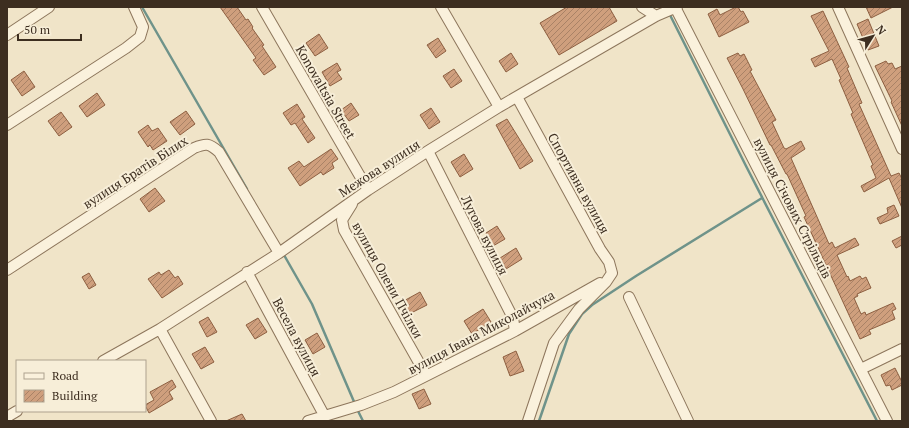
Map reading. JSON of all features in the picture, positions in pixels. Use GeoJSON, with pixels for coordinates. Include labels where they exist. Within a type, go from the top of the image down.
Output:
{"type":"FeatureCollection","features":[{"type":"Feature","properties":{"kind":"street"},"geometry":{"type":"LineString","coordinates":[[7,35],[49,7]]}},
{"type":"Feature","properties":{"kind":"street"},"geometry":{"type":"LineString","coordinates":[[7,125],[126,48],[140,37],[142,27],[134,7]]}},
{"type":"Feature","properties":{"kind":"street","name":"Konovaltsia Street"},"geometry":{"type":"LineString","coordinates":[[262,7],[368,190]]}},
{"type":"Feature","properties":{"kind":"street"},"geometry":{"type":"LineString","coordinates":[[441,7],[499,107]]}},
{"type":"Feature","properties":{"kind":"street"},"geometry":{"type":"LineString","coordinates":[[642,7],[656,16]]}},
{"type":"Feature","properties":{"kind":"street","name":"Межова вулиця"},"geometry":{"type":"LineString","coordinates":[[105,360],[160,329],[247,272],[279,253],[368,190],[499,107],[656,16],[676,7]]}},
{"type":"Feature","properties":{"kind":"street","name":"вулиця Січових Стрільців"},"geometry":{"type":"LineString","coordinates":[[676,7],[887,421]]}},
{"type":"Feature","properties":{"kind":"street"},"geometry":{"type":"LineString","coordinates":[[838,7],[902,149]]}},
{"type":"Feature","properties":{"kind":"street","name":"Спортивна вулиця"},"geometry":{"type":"LineString","coordinates":[[517,97],[600,249],[609,262],[612,273],[608,279]]}},
{"type":"Feature","properties":{"kind":"street","name":"вулиця Братів Білих"},"geometry":{"type":"LineString","coordinates":[[7,270],[194,148],[204,144],[212,145],[219,152],[279,253]]}},
{"type":"Feature","properties":{"kind":"street","name":"Лугова вулиця"},"geometry":{"type":"LineString","coordinates":[[428,151],[514,318],[515,331]]}},
{"type":"Feature","properties":{"kind":"street","name":"вулиця Олени Пчілки"},"geometry":{"type":"LineString","coordinates":[[356,198],[342,220],[344,230],[426,375]]}},
{"type":"Feature","properties":{"kind":"street","name":"Весела вулиця"},"geometry":{"type":"LineString","coordinates":[[247,272],[324,415]]}},
{"type":"Feature","properties":{"kind":"street"},"geometry":{"type":"LineString","coordinates":[[528,421],[554,343],[579,309],[608,279]]}},
{"type":"Feature","properties":{"kind":"street","name":"вулиця Івана Миколайчука"},"geometry":{"type":"LineString","coordinates":[[308,421],[357,406],[394,392],[515,331],[608,279]]}},
{"type":"Feature","properties":{"kind":"street"},"geometry":{"type":"LineString","coordinates":[[629,297],[688,421]]}},
{"type":"Feature","properties":{"kind":"street"},"geometry":{"type":"LineString","coordinates":[[160,329],[211,421]]}},
{"type":"Feature","properties":{"kind":"street"},"geometry":{"type":"LineString","coordinates":[[860,369],[902,349]]}},
{"type":"Feature","properties":{"kind":"street"},"geometry":{"type":"LineString","coordinates":[[7,417],[16,412]]}},
{"type":"Feature","properties":{"kind":"building"},"geometry":{"type":"Polygon","coordinates":[[[220,7],[237,7],[246,20],[248,19],[253,27],[252,28],[264,45],[262,46],[276,67],[264,75],[253,60],[256,58],[220,7]]]}},
{"type":"Feature","properties":{"kind":"building"},"geometry":{"type":"Polygon","coordinates":[[[567,7],[609,7],[617,21],[559,55],[540,23],[567,7]]]}},
{"type":"Feature","properties":{"kind":"building"},"geometry":{"type":"Polygon","coordinates":[[[738,7],[741,12],[743,11],[749,22],[719,37],[708,14],[717,9],[720,15],[738,7]]]}},
{"type":"Feature","properties":{"kind":"building"},"geometry":{"type":"Polygon","coordinates":[[[866,7],[893,7],[871,18],[866,7]]]}},
{"type":"Feature","properties":{"kind":"building"},"geometry":{"type":"Polygon","coordinates":[[[823,11],[849,67],[847,68],[862,103],[859,104],[891,176],[899,173],[902,179],[902,208],[889,178],[864,192],[861,186],[876,178],[871,166],[873,165],[851,114],[853,113],[839,80],[841,79],[832,59],[815,67],[811,59],[829,51],[811,16],[823,11]]]}},
{"type":"Feature","properties":{"kind":"building"},"geometry":{"type":"Polygon","coordinates":[[[868,19],[879,46],[868,50],[857,24],[868,19]]]}},
{"type":"Feature","properties":{"kind":"building"},"geometry":{"type":"Polygon","coordinates":[[[319,34],[328,48],[315,56],[306,43],[319,34]]]}},
{"type":"Feature","properties":{"kind":"building"},"geometry":{"type":"Polygon","coordinates":[[[438,38],[446,51],[436,58],[427,45],[438,38]]]}},
{"type":"Feature","properties":{"kind":"building"},"geometry":{"type":"Polygon","coordinates":[[[511,53],[518,64],[506,72],[499,61],[511,53]]]}},
{"type":"Feature","properties":{"kind":"building"},"geometry":{"type":"Polygon","coordinates":[[[738,53],[740,56],[744,54],[752,70],[750,71],[776,120],[772,122],[784,148],[786,149],[801,141],[805,149],[791,158],[829,244],[832,242],[835,248],[855,238],[859,245],[837,255],[850,281],[860,276],[862,279],[866,277],[871,288],[857,294],[858,296],[854,298],[861,314],[865,312],[866,315],[893,303],[896,309],[892,311],[895,319],[869,330],[871,334],[860,339],[804,217],[806,216],[787,174],[770,145],[727,58],[738,53]]]}},
{"type":"Feature","properties":{"kind":"building"},"geometry":{"type":"Polygon","coordinates":[[[886,61],[888,64],[892,63],[895,69],[902,66],[902,126],[875,66],[886,61]]]}},
{"type":"Feature","properties":{"kind":"building"},"geometry":{"type":"Polygon","coordinates":[[[337,63],[341,70],[337,72],[342,79],[330,86],[322,72],[337,63]]]}},
{"type":"Feature","properties":{"kind":"building"},"geometry":{"type":"Polygon","coordinates":[[[454,69],[462,81],[451,88],[443,76],[454,69]]]}},
{"type":"Feature","properties":{"kind":"building"},"geometry":{"type":"Polygon","coordinates":[[[24,71],[35,87],[22,96],[11,80],[24,71]]]}},
{"type":"Feature","properties":{"kind":"building"},"geometry":{"type":"Polygon","coordinates":[[[97,93],[105,105],[87,117],[79,106],[97,93]]]}},
{"type":"Feature","properties":{"kind":"building"},"geometry":{"type":"Polygon","coordinates":[[[351,103],[359,115],[349,121],[341,110],[351,103]]]}},
{"type":"Feature","properties":{"kind":"building"},"geometry":{"type":"Polygon","coordinates":[[[297,104],[305,117],[302,119],[315,138],[308,143],[295,123],[291,125],[283,113],[297,104]]]}},
{"type":"Feature","properties":{"kind":"building"},"geometry":{"type":"Polygon","coordinates":[[[431,108],[440,122],[429,129],[420,115],[431,108]]]}},
{"type":"Feature","properties":{"kind":"building"},"geometry":{"type":"Polygon","coordinates":[[[186,111],[195,124],[180,135],[170,122],[186,111]]]}},
{"type":"Feature","properties":{"kind":"building"},"geometry":{"type":"Polygon","coordinates":[[[61,112],[72,127],[59,136],[48,121],[61,112]]]}},
{"type":"Feature","properties":{"kind":"building"},"geometry":{"type":"Polygon","coordinates":[[[507,119],[533,161],[520,169],[496,125],[507,119]]]}},
{"type":"Feature","properties":{"kind":"building"},"geometry":{"type":"Polygon","coordinates":[[[148,125],[152,131],[158,128],[167,141],[153,150],[150,145],[148,147],[138,132],[148,125]]]}},
{"type":"Feature","properties":{"kind":"building"},"geometry":{"type":"Polygon","coordinates":[[[331,149],[338,159],[332,163],[334,168],[323,175],[321,172],[300,186],[288,168],[299,161],[304,167],[331,149]]]}},
{"type":"Feature","properties":{"kind":"building"},"geometry":{"type":"Polygon","coordinates":[[[464,154],[473,169],[460,177],[451,162],[464,154]]]}},
{"type":"Feature","properties":{"kind":"building"},"geometry":{"type":"Polygon","coordinates":[[[155,188],[165,201],[149,212],[140,199],[155,188]]]}},
{"type":"Feature","properties":{"kind":"building"},"geometry":{"type":"Polygon","coordinates":[[[894,205],[899,216],[880,224],[877,218],[888,213],[887,208],[894,205]]]}},
{"type":"Feature","properties":{"kind":"building"},"geometry":{"type":"Polygon","coordinates":[[[497,226],[505,239],[493,246],[486,233],[497,226]]]}},
{"type":"Feature","properties":{"kind":"building"},"geometry":{"type":"Polygon","coordinates":[[[902,236],[902,245],[896,248],[892,241],[902,236]]]}},
{"type":"Feature","properties":{"kind":"building"},"geometry":{"type":"Polygon","coordinates":[[[516,248],[522,259],[506,269],[500,258],[516,248]]]}},
{"type":"Feature","properties":{"kind":"building"},"geometry":{"type":"Polygon","coordinates":[[[169,270],[175,278],[178,276],[183,284],[162,298],[148,279],[159,272],[161,275],[169,270]]]}},
{"type":"Feature","properties":{"kind":"building"},"geometry":{"type":"Polygon","coordinates":[[[89,273],[96,285],[89,289],[82,277],[89,273]]]}},
{"type":"Feature","properties":{"kind":"building"},"geometry":{"type":"Polygon","coordinates":[[[420,292],[427,305],[407,315],[400,303],[420,292]]]}},
{"type":"Feature","properties":{"kind":"building"},"geometry":{"type":"Polygon","coordinates":[[[483,309],[491,322],[472,334],[464,321],[483,309]]]}},
{"type":"Feature","properties":{"kind":"building"},"geometry":{"type":"Polygon","coordinates":[[[208,317],[217,332],[207,337],[199,322],[208,317]]]}},
{"type":"Feature","properties":{"kind":"building"},"geometry":{"type":"Polygon","coordinates":[[[258,318],[267,332],[255,339],[246,325],[258,318]]]}},
{"type":"Feature","properties":{"kind":"building"},"geometry":{"type":"Polygon","coordinates":[[[317,333],[325,347],[313,354],[305,340],[317,333]]]}},
{"type":"Feature","properties":{"kind":"building"},"geometry":{"type":"Polygon","coordinates":[[[205,347],[214,362],[201,369],[192,354],[205,347]]]}},
{"type":"Feature","properties":{"kind":"building"},"geometry":{"type":"Polygon","coordinates":[[[516,351],[524,371],[510,376],[503,357],[516,351]]]}},
{"type":"Feature","properties":{"kind":"building"},"geometry":{"type":"Polygon","coordinates":[[[895,368],[902,385],[892,390],[890,385],[886,386],[881,375],[895,368]]]}},
{"type":"Feature","properties":{"kind":"building"},"geometry":{"type":"Polygon","coordinates":[[[172,380],[176,387],[169,392],[173,399],[149,413],[146,404],[154,400],[150,392],[172,380]]]}},
{"type":"Feature","properties":{"kind":"building"},"geometry":{"type":"Polygon","coordinates":[[[424,389],[431,404],[419,409],[412,394],[424,389]]]}},
{"type":"Feature","properties":{"kind":"building"},"geometry":{"type":"Polygon","coordinates":[[[242,414],[246,421],[226,421],[242,414]]]}},
{"type":"Feature","properties":{"kind":"waterway"},"geometry":{"type":"LineString","coordinates":[[142,7],[247,189]]}},
{"type":"Feature","properties":{"kind":"waterway"},"geometry":{"type":"LineString","coordinates":[[670,15],[877,421]]}},
{"type":"Feature","properties":{"kind":"waterway"},"geometry":{"type":"LineString","coordinates":[[539,421],[569,334],[582,314],[592,305],[636,276],[762,198]]}},
{"type":"Feature","properties":{"kind":"waterway"},"geometry":{"type":"LineString","coordinates":[[284,255],[312,304],[355,404]]}},
{"type":"Feature","properties":{"kind":"waterway"},"geometry":{"type":"LineString","coordinates":[[357,409],[363,421]]}}]}
